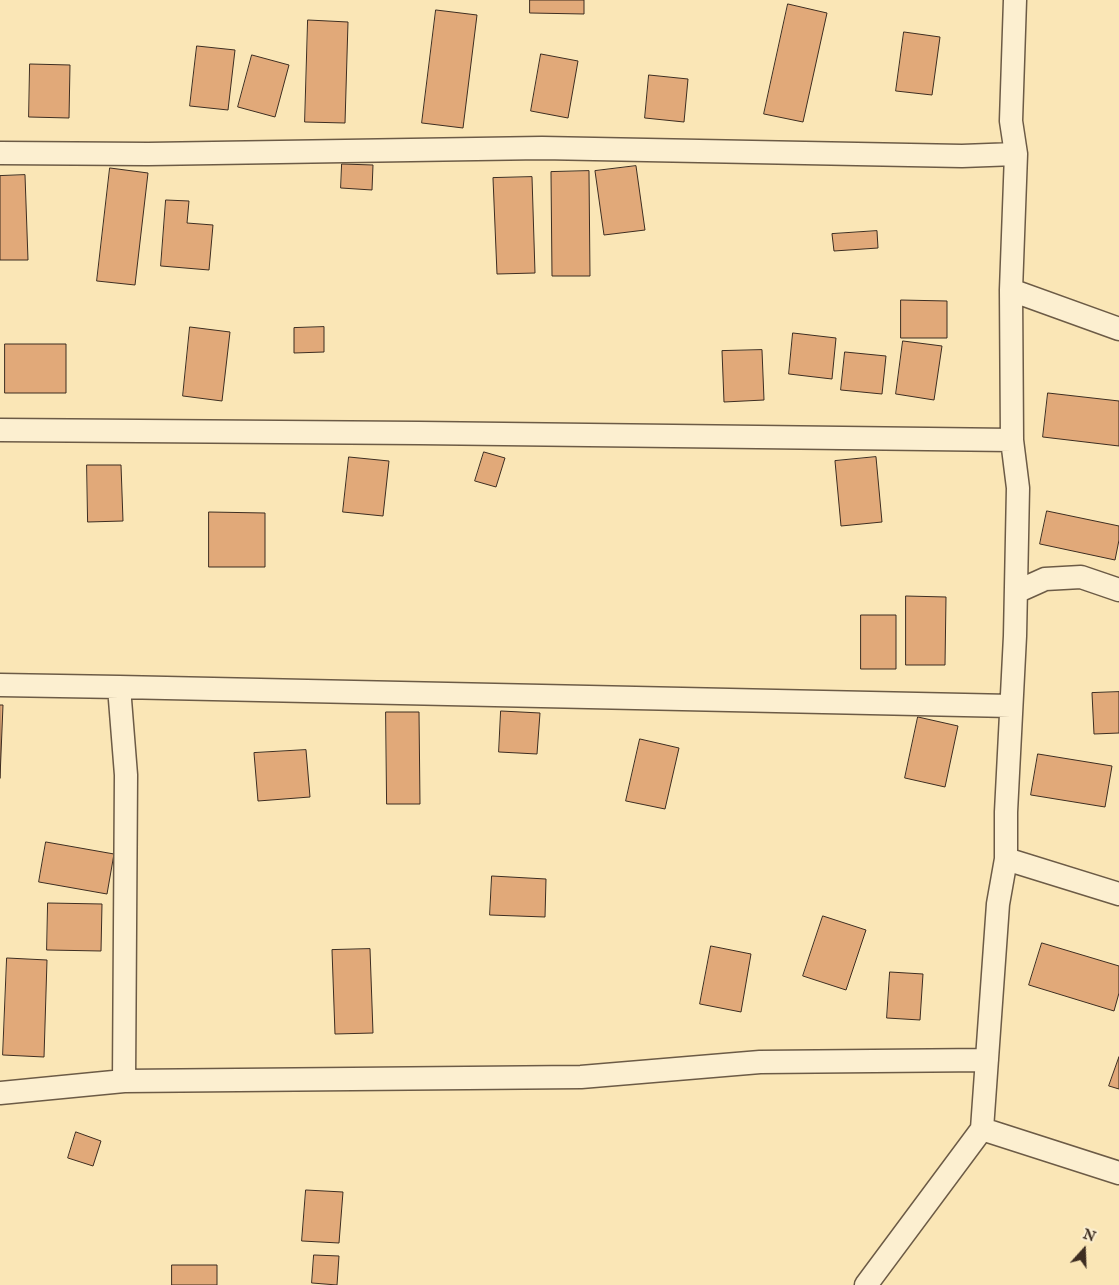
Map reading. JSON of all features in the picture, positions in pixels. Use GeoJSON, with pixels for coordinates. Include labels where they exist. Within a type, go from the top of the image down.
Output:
{"type":"FeatureCollection","features":[{"type":"Feature","properties":{"kind":"street"},"geometry":{"type":"LineString","coordinates":[[866,1285],[982,1129],[998,904],[1006,859],[1006,812],[1015,636],[1018,488],[1012,440],[1011,290],[1016,154],[1011,121],[1016,0]]}},
{"type":"Feature","properties":{"kind":"street"},"geometry":{"type":"LineString","coordinates":[[0,153],[148,154],[542,148],[952,156],[1016,154]]}},
{"type":"Feature","properties":{"kind":"street"},"geometry":{"type":"LineString","coordinates":[[1011,290],[1119,329]]}},
{"type":"Feature","properties":{"kind":"street"},"geometry":{"type":"LineString","coordinates":[[0,430],[1012,440]]}},
{"type":"Feature","properties":{"kind":"street"},"geometry":{"type":"LineString","coordinates":[[1016,592],[1045,579],[1081,577],[1119,590]]}},
{"type":"Feature","properties":{"kind":"street"},"geometry":{"type":"LineString","coordinates":[[0,685],[1012,706]]}},
{"type":"Feature","properties":{"kind":"street"},"geometry":{"type":"LineString","coordinates":[[119,687],[126,775],[124,1081]]}},
{"type":"Feature","properties":{"kind":"street"},"geometry":{"type":"LineString","coordinates":[[1006,859],[1119,894]]}},
{"type":"Feature","properties":{"kind":"street"},"geometry":{"type":"LineString","coordinates":[[0,1094],[124,1081],[581,1077],[760,1062],[987,1060]]}},
{"type":"Feature","properties":{"kind":"street"},"geometry":{"type":"LineString","coordinates":[[982,1129],[1119,1173]]}},
{"type":"Feature","properties":{"kind":"building"},"geometry":{"type":"Polygon","coordinates":[[[530,0],[584,0],[584,14],[530,13],[530,0]]]}},
{"type":"Feature","properties":{"kind":"building"},"geometry":{"type":"Polygon","coordinates":[[[788,4],[827,13],[803,122],[764,114],[788,4]]]}},
{"type":"Feature","properties":{"kind":"building"},"geometry":{"type":"Polygon","coordinates":[[[436,10],[477,15],[463,128],[422,123],[436,10]]]}},
{"type":"Feature","properties":{"kind":"building"},"geometry":{"type":"Polygon","coordinates":[[[308,20],[348,22],[345,123],[305,122],[308,20]]]}},
{"type":"Feature","properties":{"kind":"building"},"geometry":{"type":"Polygon","coordinates":[[[904,32],[940,37],[932,95],[896,91],[904,32]]]}},
{"type":"Feature","properties":{"kind":"building"},"geometry":{"type":"Polygon","coordinates":[[[197,46],[235,50],[228,110],[190,106],[197,46]]]}},
{"type":"Feature","properties":{"kind":"building"},"geometry":{"type":"Polygon","coordinates":[[[541,54],[578,61],[568,118],[531,111],[541,54]]]}},
{"type":"Feature","properties":{"kind":"building"},"geometry":{"type":"Polygon","coordinates":[[[252,55],[289,65],[275,117],[238,107],[252,55]]]}},
{"type":"Feature","properties":{"kind":"building"},"geometry":{"type":"Polygon","coordinates":[[[30,64],[70,65],[69,118],[29,117],[30,64]]]}},
{"type":"Feature","properties":{"kind":"building"},"geometry":{"type":"Polygon","coordinates":[[[649,75],[688,79],[684,122],[645,118],[649,75]]]}},
{"type":"Feature","properties":{"kind":"building"},"geometry":{"type":"Polygon","coordinates":[[[342,164],[373,165],[372,190],[341,188],[342,164]]]}},
{"type":"Feature","properties":{"kind":"building"},"geometry":{"type":"Polygon","coordinates":[[[636,166],[645,230],[604,235],[595,171],[636,166]]]}},
{"type":"Feature","properties":{"kind":"building"},"geometry":{"type":"Polygon","coordinates":[[[110,168],[148,173],[135,285],[97,281],[110,168]]]}},
{"type":"Feature","properties":{"kind":"building"},"geometry":{"type":"Polygon","coordinates":[[[589,171],[590,276],[552,276],[551,172],[589,171]]]}},
{"type":"Feature","properties":{"kind":"building"},"geometry":{"type":"Polygon","coordinates":[[[25,175],[28,260],[0,260],[0,176],[25,175]]]}},
{"type":"Feature","properties":{"kind":"building"},"geometry":{"type":"Polygon","coordinates":[[[532,177],[535,273],[497,274],[493,178],[532,177]]]}},
{"type":"Feature","properties":{"kind":"building"},"geometry":{"type":"Polygon","coordinates":[[[166,200],[189,201],[187,223],[213,225],[209,270],[161,266],[166,200]]]}},
{"type":"Feature","properties":{"kind":"building"},"geometry":{"type":"Polygon","coordinates":[[[877,231],[878,248],[834,251],[832,234],[877,231]]]}},
{"type":"Feature","properties":{"kind":"building"},"geometry":{"type":"Polygon","coordinates":[[[901,300],[947,301],[947,338],[901,338],[901,300]]]}},
{"type":"Feature","properties":{"kind":"building"},"geometry":{"type":"Polygon","coordinates":[[[190,327],[230,332],[222,401],[183,396],[190,327]]]}},
{"type":"Feature","properties":{"kind":"building"},"geometry":{"type":"Polygon","coordinates":[[[324,327],[324,352],[294,353],[294,328],[324,327]]]}},
{"type":"Feature","properties":{"kind":"building"},"geometry":{"type":"Polygon","coordinates":[[[793,333],[836,338],[832,379],[789,374],[793,333]]]}},
{"type":"Feature","properties":{"kind":"building"},"geometry":{"type":"Polygon","coordinates":[[[903,341],[942,346],[934,400],[896,394],[903,341]]]}},
{"type":"Feature","properties":{"kind":"building"},"geometry":{"type":"Polygon","coordinates":[[[5,344],[66,344],[66,393],[5,393],[5,344]]]}},
{"type":"Feature","properties":{"kind":"building"},"geometry":{"type":"Polygon","coordinates":[[[762,350],[764,400],[724,402],[722,351],[762,350]]]}},
{"type":"Feature","properties":{"kind":"building"},"geometry":{"type":"Polygon","coordinates":[[[845,352],[886,356],[882,394],[841,390],[845,352]]]}},
{"type":"Feature","properties":{"kind":"building"},"geometry":{"type":"Polygon","coordinates":[[[1048,393],[1119,401],[1119,446],[1043,437],[1048,393]]]}},
{"type":"Feature","properties":{"kind":"building"},"geometry":{"type":"Polygon","coordinates":[[[484,452],[505,458],[496,487],[475,481],[484,452]]]}},
{"type":"Feature","properties":{"kind":"building"},"geometry":{"type":"Polygon","coordinates":[[[349,457],[389,461],[383,516],[343,512],[349,457]]]}},
{"type":"Feature","properties":{"kind":"building"},"geometry":{"type":"Polygon","coordinates":[[[876,457],[882,522],[841,526],[835,461],[876,457]]]}},
{"type":"Feature","properties":{"kind":"building"},"geometry":{"type":"Polygon","coordinates":[[[87,465],[121,465],[123,521],[88,522],[87,465]]]}},
{"type":"Feature","properties":{"kind":"building"},"geometry":{"type":"Polygon","coordinates":[[[1047,511],[1119,526],[1119,540],[1115,560],[1040,544],[1047,511]]]}},
{"type":"Feature","properties":{"kind":"building"},"geometry":{"type":"Polygon","coordinates":[[[209,512],[265,513],[265,567],[209,567],[209,512]]]}},
{"type":"Feature","properties":{"kind":"building"},"geometry":{"type":"Polygon","coordinates":[[[906,596],[946,597],[945,665],[906,665],[906,596]]]}},
{"type":"Feature","properties":{"kind":"building"},"geometry":{"type":"Polygon","coordinates":[[[861,615],[896,615],[896,669],[861,669],[861,615]]]}},
{"type":"Feature","properties":{"kind":"building"},"geometry":{"type":"Polygon","coordinates":[[[1119,692],[1119,733],[1094,734],[1092,693],[1119,692]]]}},
{"type":"Feature","properties":{"kind":"building"},"geometry":{"type":"Polygon","coordinates":[[[0,705],[3,705],[0,778],[0,705]]]}},
{"type":"Feature","properties":{"kind":"building"},"geometry":{"type":"Polygon","coordinates":[[[501,711],[540,713],[537,754],[499,752],[501,711]]]}},
{"type":"Feature","properties":{"kind":"building"},"geometry":{"type":"Polygon","coordinates":[[[386,712],[419,712],[420,804],[387,804],[386,712]]]}},
{"type":"Feature","properties":{"kind":"building"},"geometry":{"type":"Polygon","coordinates":[[[918,717],[958,726],[945,787],[905,778],[918,717]]]}},
{"type":"Feature","properties":{"kind":"building"},"geometry":{"type":"Polygon","coordinates":[[[640,739],[679,748],[665,809],[626,801],[640,739]]]}},
{"type":"Feature","properties":{"kind":"building"},"geometry":{"type":"Polygon","coordinates":[[[306,750],[310,797],[258,801],[254,753],[306,750]]]}},
{"type":"Feature","properties":{"kind":"building"},"geometry":{"type":"Polygon","coordinates":[[[1038,754],[1112,766],[1105,807],[1031,795],[1038,754]]]}},
{"type":"Feature","properties":{"kind":"building"},"geometry":{"type":"Polygon","coordinates":[[[46,842],[114,854],[107,894],[39,882],[46,842]]]}},
{"type":"Feature","properties":{"kind":"building"},"geometry":{"type":"Polygon","coordinates":[[[492,876],[546,879],[545,917],[490,915],[492,876]]]}},
{"type":"Feature","properties":{"kind":"building"},"geometry":{"type":"Polygon","coordinates":[[[48,903],[102,904],[101,951],[47,950],[48,903]]]}},
{"type":"Feature","properties":{"kind":"building"},"geometry":{"type":"Polygon","coordinates":[[[823,916],[866,930],[846,990],[803,976],[823,916]]]}},
{"type":"Feature","properties":{"kind":"building"},"geometry":{"type":"Polygon","coordinates":[[[1042,943],[1119,966],[1119,993],[1114,1011],[1029,985],[1042,943]]]}},
{"type":"Feature","properties":{"kind":"building"},"geometry":{"type":"Polygon","coordinates":[[[711,946],[751,954],[741,1012],[700,1004],[711,946]]]}},
{"type":"Feature","properties":{"kind":"building"},"geometry":{"type":"Polygon","coordinates":[[[370,949],[373,1033],[335,1034],[332,950],[370,949]]]}},
{"type":"Feature","properties":{"kind":"building"},"geometry":{"type":"Polygon","coordinates":[[[7,958],[47,960],[44,1057],[3,1055],[7,958]]]}},
{"type":"Feature","properties":{"kind":"building"},"geometry":{"type":"Polygon","coordinates":[[[890,972],[923,974],[920,1020],[887,1018],[890,972]]]}},
{"type":"Feature","properties":{"kind":"building"},"geometry":{"type":"Polygon","coordinates":[[[1119,1057],[1119,1089],[1109,1086],[1119,1057]]]}},
{"type":"Feature","properties":{"kind":"building"},"geometry":{"type":"Polygon","coordinates":[[[76,1132],[101,1141],[93,1166],[68,1158],[76,1132]]]}},
{"type":"Feature","properties":{"kind":"building"},"geometry":{"type":"Polygon","coordinates":[[[306,1190],[343,1192],[339,1243],[302,1241],[306,1190]]]}},
{"type":"Feature","properties":{"kind":"building"},"geometry":{"type":"Polygon","coordinates":[[[314,1255],[339,1256],[337,1285],[312,1283],[314,1255]]]}},
{"type":"Feature","properties":{"kind":"building"},"geometry":{"type":"Polygon","coordinates":[[[172,1265],[217,1265],[217,1285],[172,1285],[172,1265]]]}}]}
